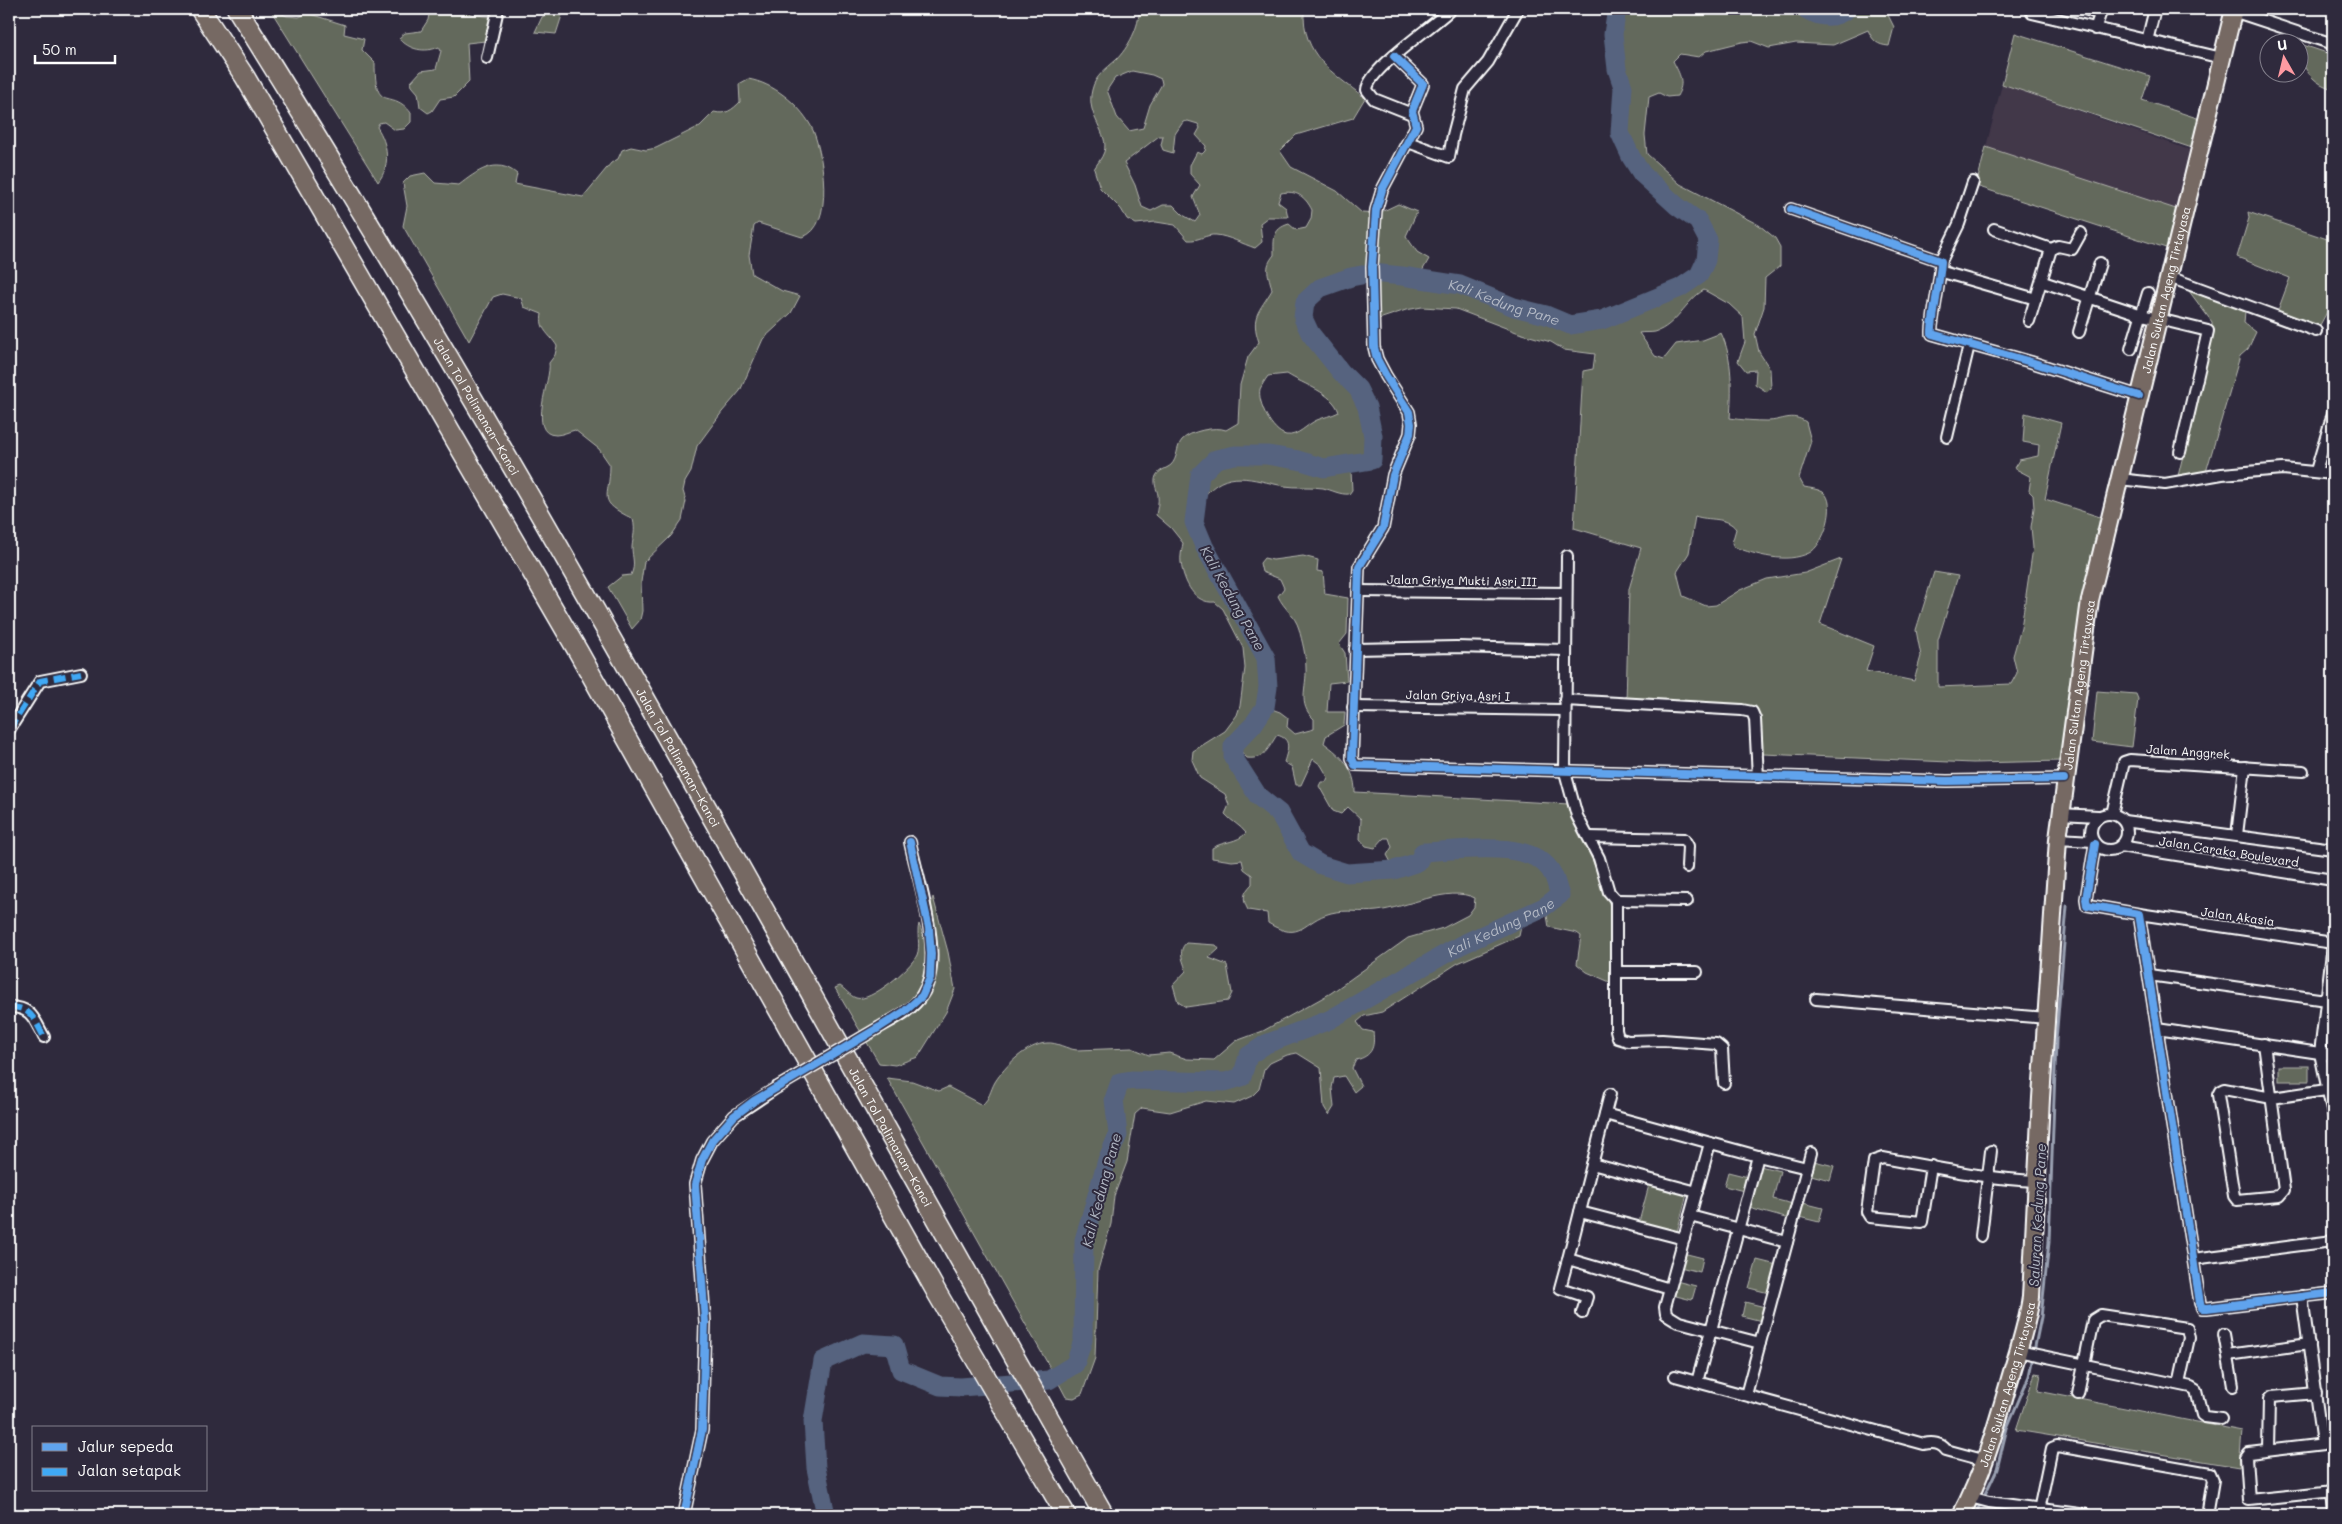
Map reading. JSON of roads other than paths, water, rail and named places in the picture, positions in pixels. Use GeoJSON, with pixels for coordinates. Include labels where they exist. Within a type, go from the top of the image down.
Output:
{"type":"FeatureCollection","features":[{"type":"Feature","properties":{"kind":"highway"},"geometry":{"type":"LineString","coordinates":[[200,9],[245,77],[555,612],[979,1366],[1066,1515]]}},
{"type":"Feature","properties":{"kind":"highway","name":"Jalan Tol Palimanan–Kanci"},"geometry":{"type":"LineString","coordinates":[[237,9],[438,343],[609,635],[1104,1515]]}},
{"type":"Feature","properties":{"kind":"main road","name":"Jalan Sultan Ageng Tirtayasa"},"geometry":{"type":"LineString","coordinates":[[1961,1515],[1974,1498],[1983,1460],[2022,1352],[2032,1293],[2037,1181],[2064,814],[2064,779],[2090,600],[2122,480],[2138,396],[2158,318],[2175,279],[2189,186],[2236,11]]}},
{"type":"Feature","properties":{"kind":"street"},"geometry":{"type":"LineString","coordinates":[[487,58],[498,9]]}},
{"type":"Feature","properties":{"kind":"street"},"geometry":{"type":"LineString","coordinates":[[1412,114],[1374,99],[1367,90],[1367,84],[1372,76],[1394,56],[1451,9]]}},
{"type":"Feature","properties":{"kind":"street"},"geometry":{"type":"LineString","coordinates":[[1408,142],[1450,158],[1452,135],[1465,89],[1488,62],[1518,9]]}},
{"type":"Feature","properties":{"kind":"street"},"geometry":{"type":"LineString","coordinates":[[2085,9],[2101,11],[2095,29]]}},
{"type":"Feature","properties":{"kind":"street"},"geometry":{"type":"LineString","coordinates":[[2147,41],[2156,9]]}},
{"type":"Feature","properties":{"kind":"street"},"geometry":{"type":"LineString","coordinates":[[2236,11],[2333,44]]}},
{"type":"Feature","properties":{"kind":"street"},"geometry":{"type":"LineString","coordinates":[[2032,13],[2049,13],[2095,29],[2222,58]]}},
{"type":"Feature","properties":{"kind":"street"},"geometry":{"type":"LineString","coordinates":[[1394,56],[1423,81],[1412,114],[1416,126],[1382,190],[1376,210],[1372,267],[1374,347],[1377,359],[1406,406],[1411,424],[1410,434],[1393,475],[1383,528],[1359,567],[1352,706],[1352,758],[1355,765],[1360,767],[1947,781],[2064,779]]}},
{"type":"Feature","properties":{"kind":"street"},"geometry":{"type":"LineString","coordinates":[[1973,182],[1959,224],[1941,261],[1939,291],[1931,332],[1938,337],[2138,396]]}},
{"type":"Feature","properties":{"kind":"street"},"geometry":{"type":"LineString","coordinates":[[1790,209],[1941,261]]}},
{"type":"Feature","properties":{"kind":"street"},"geometry":{"type":"LineString","coordinates":[[1994,229],[2051,249],[2058,246],[2072,249],[2081,233]]}},
{"type":"Feature","properties":{"kind":"street"},"geometry":{"type":"LineString","coordinates":[[2030,321],[2051,249]]}},
{"type":"Feature","properties":{"kind":"street"},"geometry":{"type":"LineString","coordinates":[[2079,332],[2100,263]]}},
{"type":"Feature","properties":{"kind":"street"},"geometry":{"type":"LineString","coordinates":[[1946,273],[2036,299]]}},
{"type":"Feature","properties":{"kind":"street"},"geometry":{"type":"LineString","coordinates":[[2175,279],[2316,331]]}},
{"type":"Feature","properties":{"kind":"street"},"geometry":{"type":"LineString","coordinates":[[2042,282],[2089,298],[2206,330],[2209,333],[2180,452]]}},
{"type":"Feature","properties":{"kind":"street"},"geometry":{"type":"LineString","coordinates":[[2148,293],[2158,318]]}},
{"type":"Feature","properties":{"kind":"street"},"geometry":{"type":"LineString","coordinates":[[2130,349],[2158,318]]}},
{"type":"Feature","properties":{"kind":"street"},"geometry":{"type":"LineString","coordinates":[[1947,438],[1969,345]]}},
{"type":"Feature","properties":{"kind":"street"},"geometry":{"type":"LineString","coordinates":[[2316,472],[2329,443],[2333,413]]}},
{"type":"Feature","properties":{"kind":"street"},"geometry":{"type":"LineString","coordinates":[[2122,480],[2165,484],[2222,474],[2284,469],[2333,474]]}},
{"type":"Feature","properties":{"kind":"street"},"geometry":{"type":"LineString","coordinates":[[1567,556],[1564,772],[1576,816],[1599,858],[1609,892],[1616,900],[1615,1022],[1618,1038],[1628,1041],[1662,1040],[1716,1044],[1722,1049],[1724,1083]]}},
{"type":"Feature","properties":{"kind":"street","name":"Jalan Griya Mukti Asri III"},"geometry":{"type":"LineString","coordinates":[[1358,591],[1566,593]]}},
{"type":"Feature","properties":{"kind":"street"},"geometry":{"type":"LineString","coordinates":[[1355,649],[1566,650]]}},
{"type":"Feature","properties":{"kind":"street"},"geometry":{"type":"LineString","coordinates":[[9,730],[40,681],[81,673]]}},
{"type":"Feature","properties":{"kind":"street","name":"Jalan Griya Asri I"},"geometry":{"type":"LineString","coordinates":[[1352,706],[1564,705],[1742,710],[1752,712],[1755,719],[1758,777]]}},
{"type":"Feature","properties":{"kind":"street","name":"Jalan Anggrek"},"geometry":{"type":"LineString","coordinates":[[2112,814],[2124,762],[2130,760],[2302,772]]}},
{"type":"Feature","properties":{"kind":"street"},"geometry":{"type":"LineString","coordinates":[[2237,836],[2245,767]]}},
{"type":"Feature","properties":{"kind":"street"},"geometry":{"type":"LineString","coordinates":[[2061,839],[2094,843],[2107,850],[2120,846],[2127,834],[2124,821],[2112,814],[2098,816],[2064,814]]}},
{"type":"Feature","properties":{"kind":"street"},"geometry":{"type":"LineString","coordinates":[[2094,843],[2090,828],[2098,816]]}},
{"type":"Feature","properties":{"kind":"street","name":"Jalan Caraka Boulevard"},"geometry":{"type":"LineString","coordinates":[[2124,821],[2333,848]]}},
{"type":"Feature","properties":{"kind":"street"},"geometry":{"type":"LineString","coordinates":[[1589,837],[1684,839],[1688,846],[1687,867]]}},
{"type":"Feature","properties":{"kind":"street"},"geometry":{"type":"LineString","coordinates":[[684,1515],[702,1430],[705,1322],[695,1184],[702,1160],[712,1141],[734,1116],[776,1088],[880,1028],[905,1011],[922,996],[930,978],[929,928],[910,842]]}},
{"type":"Feature","properties":{"kind":"street","name":"Jalan Akasia"},"geometry":{"type":"LineString","coordinates":[[2094,843],[2086,899],[2087,905],[2333,944]]}},
{"type":"Feature","properties":{"kind":"street","name":"Jalan Caraka Boulevard"},"geometry":{"type":"LineString","coordinates":[[2120,846],[2333,880]]}},
{"type":"Feature","properties":{"kind":"street"},"geometry":{"type":"LineString","coordinates":[[1616,900],[1687,901]]}},
{"type":"Feature","properties":{"kind":"street"},"geometry":{"type":"LineString","coordinates":[[2140,914],[2202,1308],[2333,1292]]}},
{"type":"Feature","properties":{"kind":"street"},"geometry":{"type":"LineString","coordinates":[[2333,944],[2330,1000],[2320,1053],[2331,1089],[2333,1114]]}},
{"type":"Feature","properties":{"kind":"street"},"geometry":{"type":"LineString","coordinates":[[1616,972],[1697,972]]}},
{"type":"Feature","properties":{"kind":"street"},"geometry":{"type":"LineString","coordinates":[[2149,975],[2330,1000]]}},
{"type":"Feature","properties":{"kind":"street"},"geometry":{"type":"LineString","coordinates":[[1816,999],[2048,1018]]}},
{"type":"Feature","properties":{"kind":"street"},"geometry":{"type":"LineString","coordinates":[[9,1007],[26,1009],[30,1012],[44,1037]]}},
{"type":"Feature","properties":{"kind":"street"},"geometry":{"type":"LineString","coordinates":[[2157,1029],[2333,1055]]}},
{"type":"Feature","properties":{"kind":"street"},"geometry":{"type":"LineString","coordinates":[[2264,1044],[2272,1098],[2284,1190],[2279,1196],[2237,1200],[2234,1196],[2218,1095],[2224,1089],[2272,1098],[2331,1089]]}},
{"type":"Feature","properties":{"kind":"street"},"geometry":{"type":"LineString","coordinates":[[1582,1313],[1587,1297],[1560,1288],[1610,1094]]}},
{"type":"Feature","properties":{"kind":"street"},"geometry":{"type":"LineString","coordinates":[[1605,1114],[1807,1168]]}},
{"type":"Feature","properties":{"kind":"street"},"geometry":{"type":"LineString","coordinates":[[1710,1143],[1670,1289],[1666,1314],[1670,1319],[1760,1343]]}},
{"type":"Feature","properties":{"kind":"street"},"geometry":{"type":"LineString","coordinates":[[1981,1236],[1991,1151]]}},
{"type":"Feature","properties":{"kind":"street"},"geometry":{"type":"LineString","coordinates":[[1746,1395],[1811,1153]]}},
{"type":"Feature","properties":{"kind":"street"},"geometry":{"type":"LineString","coordinates":[[1697,1382],[1758,1156]]}},
{"type":"Feature","properties":{"kind":"street"},"geometry":{"type":"LineString","coordinates":[[1931,1166],[1922,1222],[1870,1217],[1867,1212],[1874,1160],[1882,1158],[1931,1166],[1988,1177],[2037,1181]]}},
{"type":"Feature","properties":{"kind":"street"},"geometry":{"type":"LineString","coordinates":[[1592,1164],[1697,1192]]}},
{"type":"Feature","properties":{"kind":"street"},"geometry":{"type":"LineString","coordinates":[[1580,1212],[1684,1240]]}},
{"type":"Feature","properties":{"kind":"street"},"geometry":{"type":"LineString","coordinates":[[1690,1216],[1787,1242]]}},
{"type":"Feature","properties":{"kind":"street"},"geometry":{"type":"LineString","coordinates":[[2194,1259],[2333,1240]]}},
{"type":"Feature","properties":{"kind":"street"},"geometry":{"type":"LineString","coordinates":[[1568,1259],[1670,1289]]}},
{"type":"Feature","properties":{"kind":"street"},"geometry":{"type":"LineString","coordinates":[[2302,1296],[2322,1444]]}},
{"type":"Feature","properties":{"kind":"street"},"geometry":{"type":"LineString","coordinates":[[2078,1394],[2093,1320],[2101,1315],[2186,1328],[2189,1338],[2180,1384]]}},
{"type":"Feature","properties":{"kind":"street"},"geometry":{"type":"LineString","coordinates":[[2224,1334],[2233,1386]]}},
{"type":"Feature","properties":{"kind":"street"},"geometry":{"type":"LineString","coordinates":[[2228,1355],[2309,1344]]}},
{"type":"Feature","properties":{"kind":"street"},"geometry":{"type":"LineString","coordinates":[[2022,1352],[2180,1384],[2196,1390],[2202,1414],[2205,1417],[2221,1419]]}},
{"type":"Feature","properties":{"kind":"street"},"geometry":{"type":"LineString","coordinates":[[1675,1376],[1924,1444],[1931,1442],[1944,1446],[1946,1450],[1983,1460]]}},
{"type":"Feature","properties":{"kind":"street"},"geometry":{"type":"LineString","coordinates":[[2268,1450],[2269,1399],[2271,1397],[2316,1392]]}},
{"type":"Feature","properties":{"kind":"street"},"geometry":{"type":"LineString","coordinates":[[2333,1442],[2268,1450],[2246,1455],[2249,1500],[2332,1492],[2333,1512]]}},
{"type":"Feature","properties":{"kind":"street"},"geometry":{"type":"LineString","coordinates":[[2038,1512],[2049,1457],[2052,1448],[2057,1446],[2210,1473],[2213,1480],[2207,1515]]}},
{"type":"Feature","properties":{"kind":"street"},"geometry":{"type":"LineString","coordinates":[[1974,1498],[2038,1512],[2087,1515]]}},
{"type":"Feature","properties":{"kind":"waterway","name":"Kali Kedung Pane"},"geometry":{"type":"LineString","coordinates":[[826,1515],[816,1468],[813,1421],[823,1361],[863,1343],[894,1345],[901,1370],[940,1386],[961,1387],[1049,1380],[1075,1364],[1083,1340],[1084,1240],[1107,1160],[1118,1135],[1114,1099],[1120,1082],[1133,1080],[1225,1082],[1242,1077],[1248,1056],[1266,1044],[1329,1020],[1461,945],[1544,907],[1560,895],[1552,873],[1542,862],[1528,854],[1512,850],[1473,849],[1423,852],[1418,862],[1394,870],[1347,873],[1321,865],[1301,853],[1279,813],[1258,796],[1233,757],[1233,746],[1253,725],[1265,707],[1268,687],[1266,658],[1204,546],[1194,522],[1200,475],[1216,459],[1235,455],[1267,455],[1298,460],[1324,468],[1372,460],[1373,436],[1367,407],[1358,389],[1341,372],[1310,333],[1303,318],[1305,302],[1320,288],[1351,277],[1372,273],[1402,276],[1460,285],[1514,307],[1546,315],[1570,325],[1602,320],[1680,288],[1699,275],[1706,260],[1708,240],[1698,221],[1677,206],[1642,174],[1631,157],[1620,133],[1623,87],[1617,69],[1613,34],[1617,9]]}},
{"type":"Feature","properties":{"kind":"waterway","name":"Kali Kedung Pane"},"geometry":{"type":"LineString","coordinates":[[1805,9],[1826,16],[1837,15],[1847,9]]}},
{"type":"Feature","properties":{"kind":"waterway","name":"Saluran Kedung Pane"},"geometry":{"type":"LineString","coordinates":[[1975,1515],[1997,1469],[2007,1428],[2029,1376],[2041,1317],[2049,1242],[2056,1040],[2067,906]]}}]}
